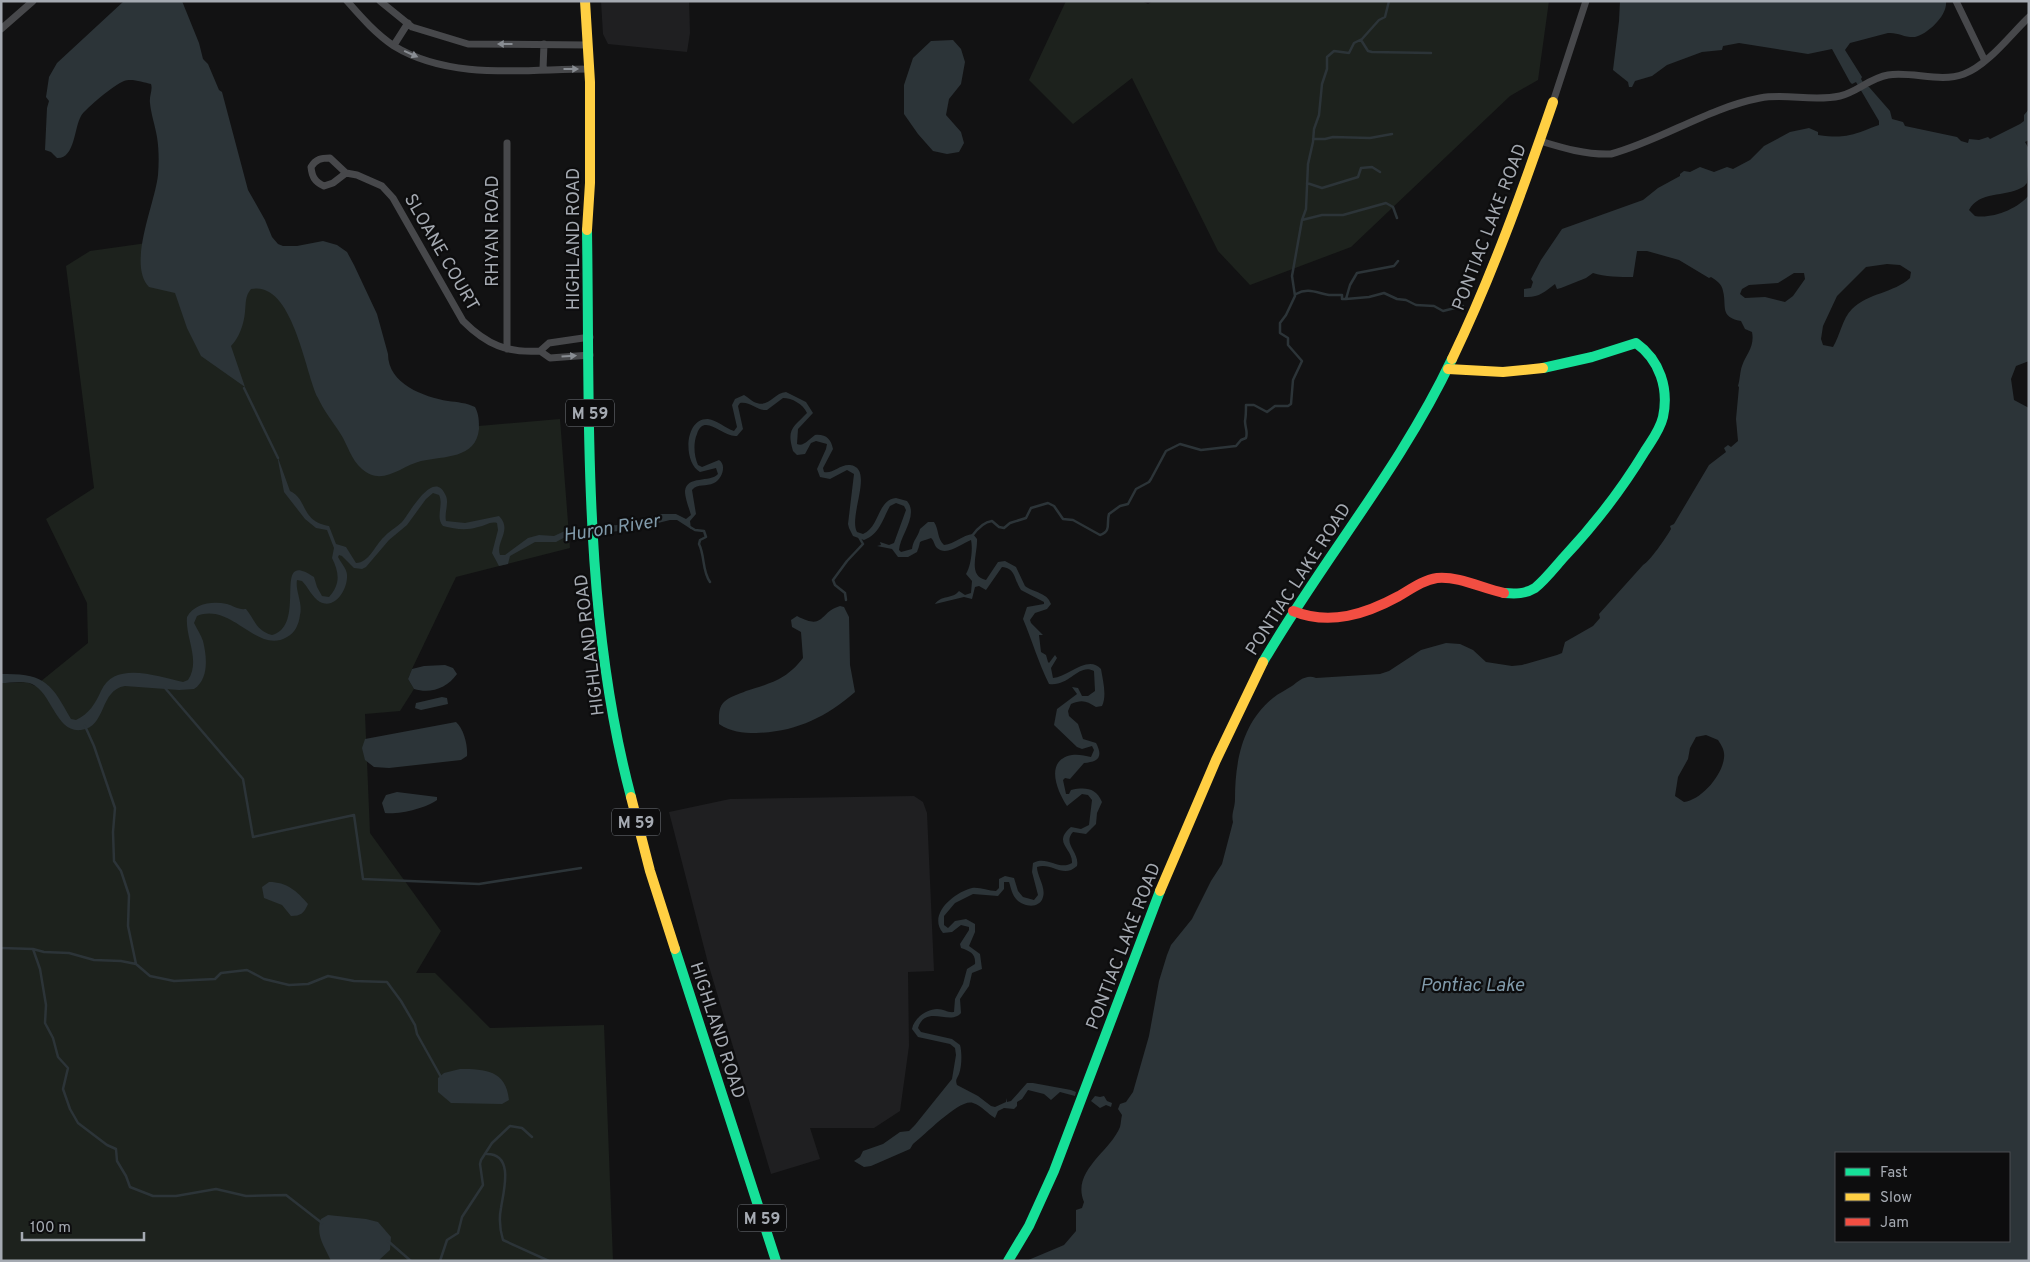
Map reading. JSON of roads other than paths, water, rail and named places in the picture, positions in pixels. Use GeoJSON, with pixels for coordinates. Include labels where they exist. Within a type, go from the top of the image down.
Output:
{"type":"FeatureCollection","features":[{"type":"Feature","properties":{"kind":"main road","name":"HIGHLAND ROAD"},"geometry":{"type":"LineString","coordinates":[[585,1],[590,69],[588,222],[592,489],[595,565],[605,666],[622,764],[653,881],[776,1261]]}},
{"type":"Feature","properties":{"kind":"main road","name":"PONTIAC LAKE ROAD"},"geometry":{"type":"LineString","coordinates":[[1008,1261],[1048,1188],[1141,940],[1190,822],[1254,679],[1293,611],[1397,459],[1448,369],[1495,263],[1553,102]]}},
{"type":"Feature","properties":{"kind":"main road"},"geometry":{"type":"LineString","coordinates":[[1293,611],[1308,618],[1355,615],[1374,609],[1424,582],[1439,578],[1515,594],[1528,592],[1540,583],[1581,539],[1620,491],[1658,430],[1663,417],[1661,376],[1644,347],[1636,343],[1618,346],[1593,356],[1543,368],[1491,373],[1472,373],[1448,369]]}},
{"type":"Feature","properties":{"kind":"street"},"geometry":{"type":"LineString","coordinates":[[1,29],[33,1]]}},
{"type":"Feature","properties":{"kind":"street"},"geometry":{"type":"LineString","coordinates":[[347,1],[370,26],[394,45],[412,55],[444,64],[475,70],[590,69]]}},
{"type":"Feature","properties":{"kind":"street"},"geometry":{"type":"LineString","coordinates":[[380,1],[412,27],[468,44],[588,45]]}},
{"type":"Feature","properties":{"kind":"street","name":"PONTIAC LAKE ROAD"},"geometry":{"type":"LineString","coordinates":[[1553,102],[1586,1]]}},
{"type":"Feature","properties":{"kind":"street"},"geometry":{"type":"LineString","coordinates":[[1956,1],[1984,60]]}},
{"type":"Feature","properties":{"kind":"street"},"geometry":{"type":"LineString","coordinates":[[1540,141],[1596,155],[1611,154],[1710,114],[1761,98],[1827,98],[1853,91],[1869,81],[1888,75],[1954,76],[1965,73],[1995,52],[2029,16]]}},
{"type":"Feature","properties":{"kind":"street"},"geometry":{"type":"LineString","coordinates":[[394,45],[408,23]]}},
{"type":"Feature","properties":{"kind":"street"},"geometry":{"type":"LineString","coordinates":[[543,69],[544,44]]}},
{"type":"Feature","properties":{"kind":"street","name":"RHYAN ROAD"},"geometry":{"type":"LineString","coordinates":[[507,143],[507,349]]}},
{"type":"Feature","properties":{"kind":"street","name":"SLOANE COURT"},"geometry":{"type":"LineString","coordinates":[[346,173],[333,183],[324,186],[317,182],[312,174],[311,167],[315,161],[321,158],[330,158],[346,173],[357,175],[382,186],[393,198],[464,321],[479,336],[507,349],[523,352],[540,351],[549,343],[590,337]]}},
{"type":"Feature","properties":{"kind":"street","name":"SLOANE COURT"},"geometry":{"type":"LineString","coordinates":[[540,351],[550,358],[590,355]]}},
{"type":"Feature","properties":{"kind":"water"},"geometry":{"type":"Polygon","coordinates":[[[124,1],[182,1],[199,43],[203,59],[208,64],[219,90],[222,92],[248,190],[272,237],[278,244],[283,246],[297,246],[323,241],[337,245],[347,252],[377,314],[394,373],[401,381],[418,392],[475,407],[478,415],[479,429],[477,439],[472,446],[458,454],[421,461],[384,476],[369,474],[362,469],[355,461],[318,398],[287,313],[277,299],[265,290],[251,289],[249,292],[239,335],[231,346],[245,387],[201,356],[187,328],[175,293],[149,287],[143,277],[141,249],[156,187],[159,166],[158,142],[150,103],[151,84],[130,80],[119,83],[94,102],[81,116],[71,148],[67,154],[57,158],[51,152],[45,150],[49,101],[46,97],[49,77],[57,63],[124,1]]]}},
{"type":"Feature","properties":{"kind":"water","name":"Pontiac Lake"},"geometry":{"type":"Polygon","coordinates":[[[1620,1],[1946,1],[1944,12],[1940,18],[1931,28],[1920,35],[1911,37],[1888,33],[1850,43],[1845,50],[1866,87],[1869,87],[1890,111],[1892,119],[1903,122],[1905,126],[1957,137],[1961,141],[1968,143],[1969,139],[1979,140],[1988,137],[1990,139],[2020,124],[2024,121],[2024,115],[2029,109],[2029,140],[2025,142],[2029,149],[2027,183],[2015,191],[1979,200],[1969,210],[1975,216],[1982,217],[1997,214],[2012,209],[2029,195],[2029,361],[2016,366],[2011,379],[2014,400],[2029,408],[2029,1261],[1026,1261],[1064,1245],[1076,1231],[1076,1210],[1082,1208],[1084,1202],[1081,1191],[1087,1171],[1115,1136],[1120,1127],[1122,1115],[1118,1109],[1120,1104],[1126,1102],[1133,1092],[1149,1036],[1159,981],[1167,955],[1171,945],[1192,919],[1211,881],[1222,864],[1233,822],[1235,785],[1242,744],[1247,731],[1262,708],[1275,696],[1306,677],[1380,674],[1389,671],[1421,650],[1446,643],[1460,644],[1473,650],[1486,662],[1512,666],[1522,665],[1562,653],[1565,642],[1593,626],[1600,618],[1599,614],[1654,554],[1669,533],[1670,526],[1674,524],[1709,465],[1726,452],[1724,448],[1728,445],[1731,447],[1738,441],[1736,419],[1738,386],[1742,366],[1753,337],[1752,332],[1745,329],[1741,321],[1729,317],[1727,314],[1722,289],[1715,279],[1709,278],[1679,260],[1647,251],[1637,251],[1633,277],[1607,276],[1593,273],[1586,278],[1561,288],[1557,289],[1555,284],[1534,297],[1524,297],[1524,289],[1531,288],[1533,282],[1531,279],[1541,260],[1562,229],[1643,200],[1658,188],[1680,176],[1684,171],[1690,172],[1700,167],[1714,172],[1727,167],[1733,169],[1750,160],[1764,146],[1790,132],[1809,128],[1818,132],[1818,135],[1836,137],[1855,134],[1879,125],[1879,121],[1856,82],[1852,84],[1850,82],[1832,49],[1808,54],[1739,43],[1723,46],[1722,50],[1702,52],[1667,65],[1652,76],[1635,81],[1632,87],[1629,87],[1628,82],[1613,70],[1620,1]],[[1887,264],[1866,267],[1837,296],[1823,326],[1821,339],[1823,345],[1833,347],[1846,318],[1858,304],[1904,283],[1910,278],[1911,272],[1900,265],[1887,264]],[[1794,273],[1778,283],[1749,285],[1742,289],[1740,294],[1745,298],[1765,297],[1785,302],[1793,296],[1805,279],[1804,273],[1794,273]],[[1706,735],[1696,737],[1690,748],[1688,759],[1678,777],[1675,796],[1684,802],[1704,792],[1715,779],[1722,765],[1724,758],[1723,749],[1718,740],[1706,735]]]}},
{"type":"Feature","properties":{"kind":"water"},"geometry":{"type":"Polygon","coordinates":[[[953,40],[961,49],[965,62],[961,84],[949,99],[946,115],[961,132],[964,143],[959,152],[947,154],[933,151],[904,114],[904,85],[913,58],[931,41],[953,40]]]}},
{"type":"Feature","properties":{"kind":"water","name":"Huron River"},"geometry":{"type":"Polygon","coordinates":[[[786,392],[806,402],[813,413],[798,429],[797,444],[804,444],[815,435],[825,436],[831,442],[833,449],[823,468],[824,472],[830,472],[846,465],[857,468],[861,483],[855,525],[857,532],[863,534],[869,531],[885,503],[896,498],[907,501],[911,512],[900,544],[899,550],[901,552],[912,549],[920,529],[928,522],[934,522],[940,540],[944,545],[973,534],[977,539],[975,569],[980,578],[986,580],[998,562],[1005,561],[1016,567],[1025,586],[1047,597],[1049,600],[1051,604],[1047,609],[1035,613],[1030,620],[1043,635],[1039,635],[1041,652],[1046,655],[1048,662],[1055,655],[1057,658],[1051,668],[1053,678],[1084,665],[1096,665],[1101,669],[1104,683],[1102,706],[1096,707],[1081,701],[1071,704],[1068,711],[1069,716],[1078,724],[1083,739],[1096,743],[1099,756],[1092,762],[1084,763],[1070,779],[1065,778],[1063,780],[1066,794],[1069,794],[1071,790],[1090,790],[1100,797],[1102,802],[1097,813],[1096,824],[1086,834],[1073,832],[1070,836],[1069,840],[1076,856],[1077,866],[1067,871],[1042,866],[1037,867],[1044,893],[1039,904],[1032,906],[1017,900],[1009,882],[1004,882],[1004,889],[998,896],[973,894],[955,903],[944,916],[944,925],[948,928],[955,921],[966,919],[975,924],[975,932],[969,946],[980,954],[982,969],[972,973],[969,986],[960,999],[961,1013],[951,1017],[927,1017],[918,1028],[921,1032],[952,1039],[960,1045],[961,1063],[956,1080],[957,1085],[978,1096],[991,1106],[995,1107],[1006,1102],[1006,1098],[1007,1102],[1011,1101],[1027,1083],[1071,1090],[1076,1092],[1075,1096],[1060,1092],[1051,1100],[1044,1094],[1028,1090],[1022,1099],[1017,1102],[1017,1106],[1014,1109],[1004,1108],[998,1111],[995,1118],[976,1104],[967,1103],[951,1111],[913,1144],[910,1149],[871,1166],[864,1167],[854,1161],[860,1157],[863,1151],[883,1144],[900,1132],[909,1131],[952,1079],[956,1055],[955,1048],[950,1044],[918,1037],[912,1029],[915,1021],[929,1011],[937,1009],[954,1012],[955,999],[963,984],[967,969],[975,964],[973,955],[961,948],[960,944],[969,927],[961,925],[952,932],[943,933],[939,926],[938,919],[945,905],[958,894],[972,888],[996,891],[999,888],[999,879],[1005,876],[1014,878],[1018,891],[1023,897],[1034,900],[1038,895],[1032,872],[1033,863],[1043,861],[1067,865],[1072,863],[1063,837],[1071,827],[1081,829],[1089,825],[1092,800],[1088,795],[1082,794],[1067,806],[1057,785],[1055,769],[1063,758],[1072,755],[1091,757],[1094,750],[1092,746],[1082,749],[1077,747],[1054,725],[1057,709],[1077,694],[1072,687],[1078,688],[1082,696],[1088,696],[1095,691],[1094,671],[1083,670],[1063,682],[1049,684],[1023,619],[1027,607],[1044,604],[1044,602],[1021,590],[1012,572],[1007,568],[1002,567],[986,590],[979,586],[975,587],[972,599],[964,597],[935,604],[940,599],[954,595],[959,591],[965,595],[971,593],[972,581],[966,574],[971,557],[971,540],[945,551],[937,548],[931,538],[920,542],[917,552],[908,557],[898,557],[892,549],[877,546],[881,545],[880,542],[889,545],[894,543],[906,510],[904,506],[896,503],[890,506],[874,534],[864,540],[853,536],[848,524],[854,474],[847,470],[830,479],[820,477],[817,469],[827,444],[816,441],[811,443],[805,454],[797,455],[793,451],[790,437],[792,429],[807,413],[800,404],[793,400],[783,398],[767,410],[747,403],[740,403],[738,406],[743,429],[737,436],[732,436],[709,425],[704,425],[700,428],[695,445],[698,465],[702,467],[719,460],[723,468],[717,481],[692,490],[696,514],[690,521],[691,529],[677,520],[670,520],[630,530],[567,536],[556,542],[535,542],[510,556],[508,564],[499,566],[492,553],[498,530],[497,523],[465,529],[443,526],[440,519],[441,503],[439,495],[433,493],[426,499],[407,525],[389,540],[366,567],[362,569],[354,568],[339,555],[338,557],[347,573],[347,580],[343,591],[336,600],[326,604],[320,602],[302,581],[297,580],[301,611],[298,625],[287,637],[276,641],[265,639],[222,616],[210,614],[197,616],[194,623],[203,641],[206,667],[202,680],[194,689],[179,690],[125,686],[111,694],[95,722],[81,730],[73,729],[66,725],[45,695],[32,684],[21,682],[1,683],[1,674],[16,674],[37,678],[52,689],[71,719],[76,720],[88,712],[108,682],[116,676],[138,673],[183,682],[188,680],[192,672],[193,657],[187,617],[190,612],[199,606],[221,603],[246,609],[262,631],[272,635],[283,628],[288,618],[291,580],[294,572],[301,570],[314,577],[322,596],[329,597],[336,587],[338,578],[332,558],[334,548],[327,530],[316,528],[305,519],[284,492],[277,455],[290,491],[300,499],[313,520],[329,526],[336,544],[346,547],[356,563],[365,560],[381,540],[402,522],[422,496],[434,487],[440,488],[445,494],[447,504],[446,521],[465,523],[499,516],[503,521],[504,531],[499,550],[500,555],[505,555],[528,538],[539,535],[554,536],[567,530],[627,524],[662,514],[676,514],[686,519],[691,515],[685,494],[687,486],[694,481],[714,477],[718,474],[716,468],[700,472],[694,467],[689,451],[689,442],[690,433],[694,426],[700,421],[708,419],[734,431],[737,427],[732,405],[735,399],[744,395],[754,402],[764,404],[786,392]]]}},
{"type":"Feature","properties":{"kind":"water"},"geometry":{"type":"Polygon","coordinates":[[[840,606],[844,607],[849,617],[850,665],[855,692],[821,716],[784,730],[746,733],[723,727],[719,724],[720,709],[726,700],[777,680],[790,671],[803,658],[801,632],[792,627],[791,620],[797,616],[813,622],[817,621],[828,612],[840,606]]]}},
{"type":"Feature","properties":{"kind":"water"},"geometry":{"type":"Polygon","coordinates":[[[445,665],[453,668],[457,674],[438,689],[426,691],[414,689],[408,679],[412,669],[424,666],[445,665]]]}},
{"type":"Feature","properties":{"kind":"water"},"geometry":{"type":"Polygon","coordinates":[[[442,697],[447,698],[448,704],[421,710],[415,708],[416,703],[442,697]]]}},
{"type":"Feature","properties":{"kind":"water"},"geometry":{"type":"Polygon","coordinates":[[[456,722],[463,733],[467,747],[467,756],[461,760],[389,768],[374,767],[365,760],[362,748],[365,739],[456,722]]]}},
{"type":"Feature","properties":{"kind":"water"},"geometry":{"type":"Polygon","coordinates":[[[397,792],[437,797],[437,800],[412,810],[385,813],[382,803],[386,795],[397,792]]]}},
{"type":"Feature","properties":{"kind":"water"},"geometry":{"type":"Polygon","coordinates":[[[269,882],[281,884],[296,891],[308,904],[304,912],[300,915],[291,916],[282,905],[264,898],[262,887],[269,882]]]}},
{"type":"Feature","properties":{"kind":"water"},"geometry":{"type":"Polygon","coordinates":[[[460,1069],[493,1073],[504,1082],[509,1100],[502,1104],[451,1103],[438,1092],[438,1078],[444,1073],[460,1069]]]}},
{"type":"Feature","properties":{"kind":"water"},"geometry":{"type":"Polygon","coordinates":[[[1095,1096],[1104,1096],[1107,1101],[1112,1103],[1111,1107],[1106,1105],[1100,1108],[1091,1101],[1095,1096]]]}},
{"type":"Feature","properties":{"kind":"water"},"geometry":{"type":"Polygon","coordinates":[[[328,1215],[378,1222],[391,1237],[390,1250],[378,1261],[331,1261],[319,1230],[321,1219],[328,1215]]]}},
{"type":"Feature","properties":{"kind":"waterway"},"geometry":{"type":"LineString","coordinates":[[972,536],[978,528],[986,523],[992,521],[999,527],[1004,528],[1010,523],[1026,518],[1031,508],[1048,503],[1054,506],[1063,519],[1073,520],[1100,535],[1107,529],[1109,514],[1120,506],[1128,504],[1136,489],[1149,482],[1166,451],[1180,444],[1201,450],[1236,446],[1241,440],[1246,438],[1246,405],[1254,405],[1267,412],[1275,406],[1288,406],[1291,404],[1293,380],[1302,361],[1288,345],[1288,338],[1280,333],[1280,323],[1295,296],[1292,276],[1302,220],[1306,209],[1308,164],[1314,129],[1319,115],[1322,84],[1327,69],[1327,57],[1334,51],[1349,53],[1354,43],[1362,39],[1379,20],[1385,17],[1389,1]]}},
{"type":"Feature","properties":{"kind":"waterway"},"geometry":{"type":"LineString","coordinates":[[1361,40],[1368,51],[1372,52],[1431,53]]}},
{"type":"Feature","properties":{"kind":"waterway"},"geometry":{"type":"LineString","coordinates":[[1313,139],[1333,137],[1370,138],[1392,134]]}},
{"type":"Feature","properties":{"kind":"waterway"},"geometry":{"type":"LineString","coordinates":[[1307,183],[1322,188],[1358,177],[1361,168],[1372,167],[1380,172]]}},
{"type":"Feature","properties":{"kind":"waterway"},"geometry":{"type":"LineString","coordinates":[[1302,220],[1322,215],[1343,215],[1386,203],[1393,207],[1397,218]]}},
{"type":"Feature","properties":{"kind":"waterway"},"geometry":{"type":"LineString","coordinates":[[1346,299],[1350,285],[1357,273],[1394,266],[1398,261]]}},
{"type":"Feature","properties":{"kind":"waterway"},"geometry":{"type":"LineString","coordinates":[[1296,294],[1312,291],[1329,295],[1342,295],[1342,299],[1345,299]]}},
{"type":"Feature","properties":{"kind":"waterway"},"geometry":{"type":"LineString","coordinates":[[1346,299],[1369,297],[1384,293],[1416,305],[1434,306],[1443,311],[1463,306]]}},
{"type":"Feature","properties":{"kind":"waterway"},"geometry":{"type":"LineString","coordinates":[[244,388],[278,458]]}},
{"type":"Feature","properties":{"kind":"waterway"},"geometry":{"type":"LineString","coordinates":[[690,527],[695,530],[704,531],[706,537],[700,540],[699,544],[707,578],[710,582]]}},
{"type":"Feature","properties":{"kind":"waterway"},"geometry":{"type":"LineString","coordinates":[[846,600],[845,593],[835,585],[833,580],[863,544],[859,537]]}},
{"type":"Feature","properties":{"kind":"waterway"},"geometry":{"type":"LineString","coordinates":[[165,688],[243,779],[253,837],[354,815],[363,879],[479,884],[581,868]]}},
{"type":"Feature","properties":{"kind":"waterway"},"geometry":{"type":"LineString","coordinates":[[85,726],[94,746],[115,808],[113,832],[114,861],[121,871],[129,895],[128,926],[136,964]]}},
{"type":"Feature","properties":{"kind":"waterway"},"geometry":{"type":"LineString","coordinates":[[1,948],[33,949],[44,952],[69,953],[94,960],[121,961],[136,964],[150,976],[174,981],[215,979],[221,973],[247,970],[264,979],[289,985],[308,984],[328,976],[354,981],[387,982],[415,1025],[417,1034],[441,1077]]}},
{"type":"Feature","properties":{"kind":"waterway"},"geometry":{"type":"LineString","coordinates":[[33,949],[40,969],[46,1005],[45,1023],[53,1038],[58,1057],[68,1068],[63,1089],[70,1109],[78,1123],[107,1145],[116,1149],[117,1161],[130,1187],[153,1196],[176,1196],[216,1189],[246,1196],[286,1195],[322,1223]]}},
{"type":"Feature","properties":{"kind":"waterway"},"geometry":{"type":"LineString","coordinates":[[440,1261],[447,1240],[458,1233],[462,1217],[483,1185],[480,1164],[492,1143],[510,1126],[522,1128],[532,1137]]}},
{"type":"Feature","properties":{"kind":"waterway"},"geometry":{"type":"LineString","coordinates":[[487,1154],[496,1156],[501,1160],[504,1167],[505,1184],[500,1212],[503,1240],[549,1261]]}},
{"type":"Feature","properties":{"kind":"waterway"},"geometry":{"type":"LineString","coordinates":[[388,1241],[411,1261]]}}]}
